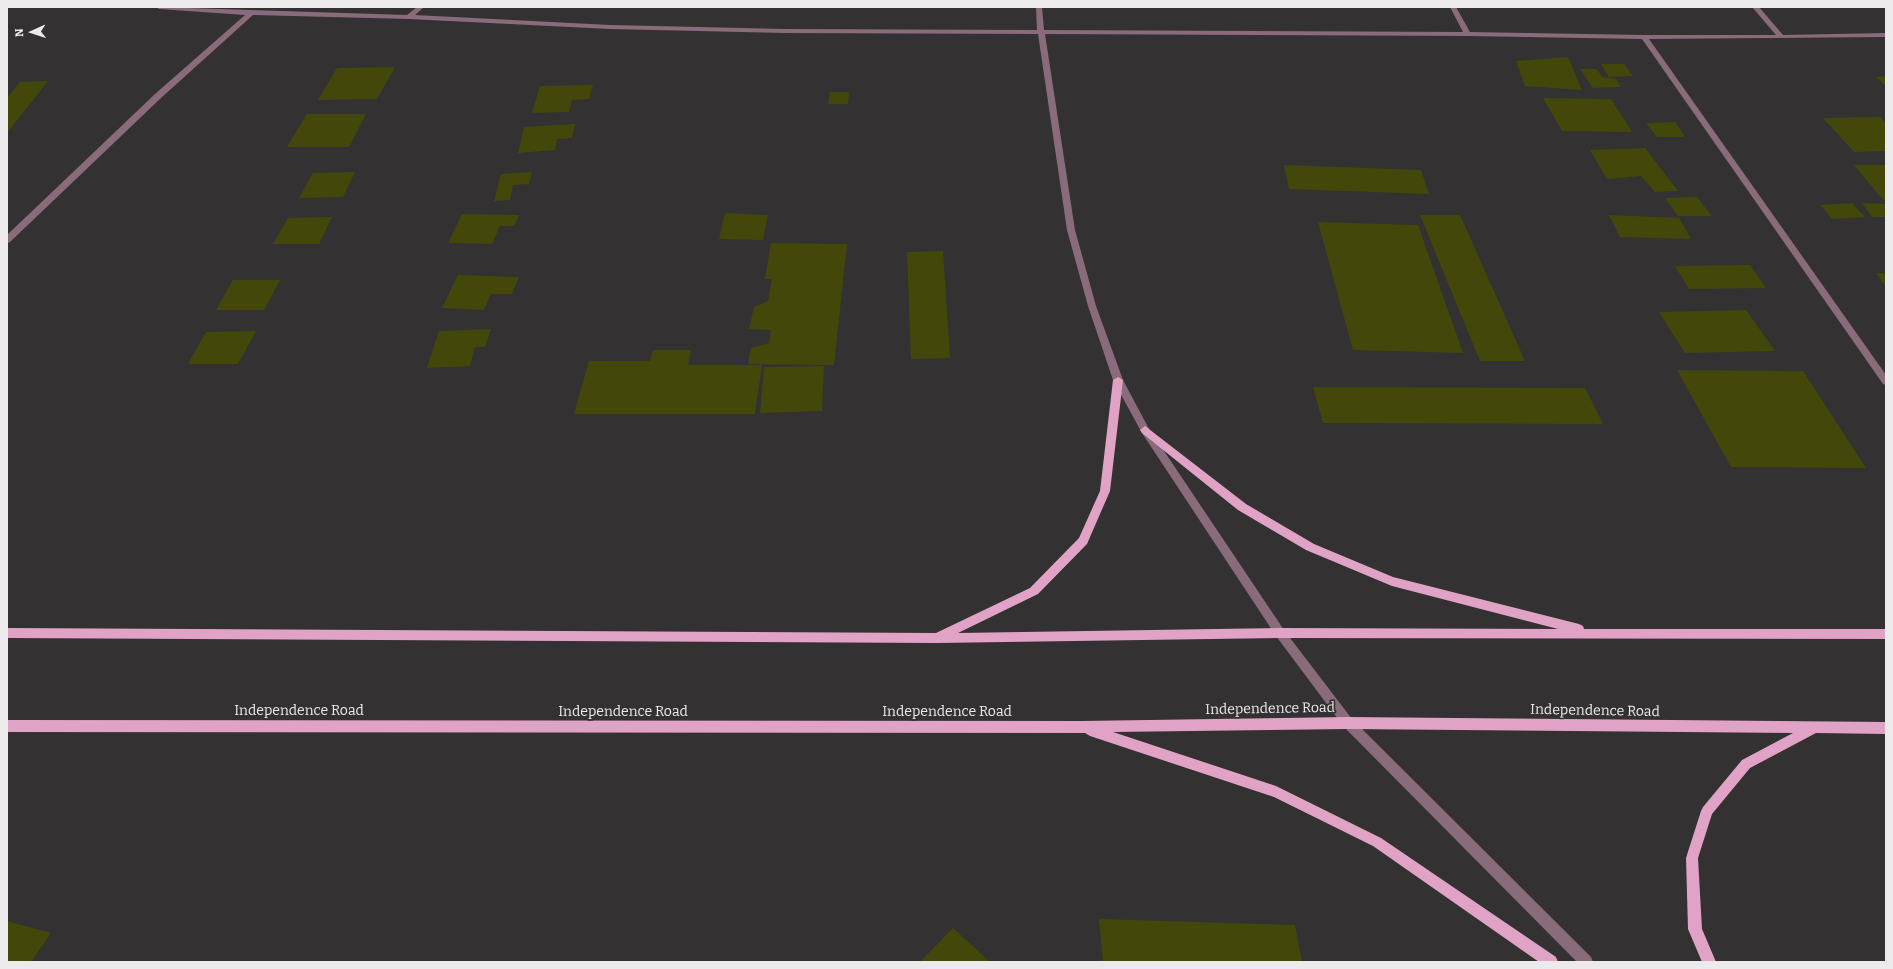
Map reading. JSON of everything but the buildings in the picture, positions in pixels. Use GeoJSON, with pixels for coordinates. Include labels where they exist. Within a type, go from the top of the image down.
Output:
{"type":"FeatureCollection","features":[{"type":"Feature","properties":{"kind":"main road"},"geometry":{"type":"LineString","coordinates":[[936,638],[1034,591],[1083,541],[1104,491],[1118,380]]}},
{"type":"Feature","properties":{"kind":"main road"},"geometry":{"type":"LineString","coordinates":[[1145,430],[1242,507],[1310,547],[1392,581],[1593,633]]}},
{"type":"Feature","properties":{"kind":"main road"},"geometry":{"type":"LineString","coordinates":[[7,633],[936,638],[1280,633],[1886,634]]}},
{"type":"Feature","properties":{"kind":"main road","name":"Independence Road"},"geometry":{"type":"LineString","coordinates":[[7,726],[1082,727],[1348,723],[1886,728]]}},
{"type":"Feature","properties":{"kind":"main road"},"geometry":{"type":"LineString","coordinates":[[1082,727],[1276,792],[1377,842],[1551,962]]}},
{"type":"Feature","properties":{"kind":"main road"},"geometry":{"type":"LineString","coordinates":[[1709,962],[1695,929],[1692,858],[1707,811],[1746,764],[1814,728]]}},
{"type":"Feature","properties":{"kind":"street"},"geometry":{"type":"LineString","coordinates":[[159,7],[251,14],[409,17],[610,27],[785,31],[1468,34],[1644,37],[1886,35]]}},
{"type":"Feature","properties":{"kind":"street"},"geometry":{"type":"LineString","coordinates":[[409,17],[420,7]]}},
{"type":"Feature","properties":{"kind":"street"},"geometry":{"type":"LineString","coordinates":[[1039,7],[1041,33],[1071,230],[1092,306],[1118,380],[1145,430],[1280,633],[1348,723],[1586,962]]}},
{"type":"Feature","properties":{"kind":"street"},"geometry":{"type":"LineString","coordinates":[[1453,7],[1468,34]]}},
{"type":"Feature","properties":{"kind":"street"},"geometry":{"type":"LineString","coordinates":[[1754,7],[1781,37]]}},
{"type":"Feature","properties":{"kind":"street"},"geometry":{"type":"LineString","coordinates":[[7,240],[158,96],[251,14]]}},
{"type":"Feature","properties":{"kind":"street"},"geometry":{"type":"LineString","coordinates":[[1644,37],[1886,382]]}}]}
